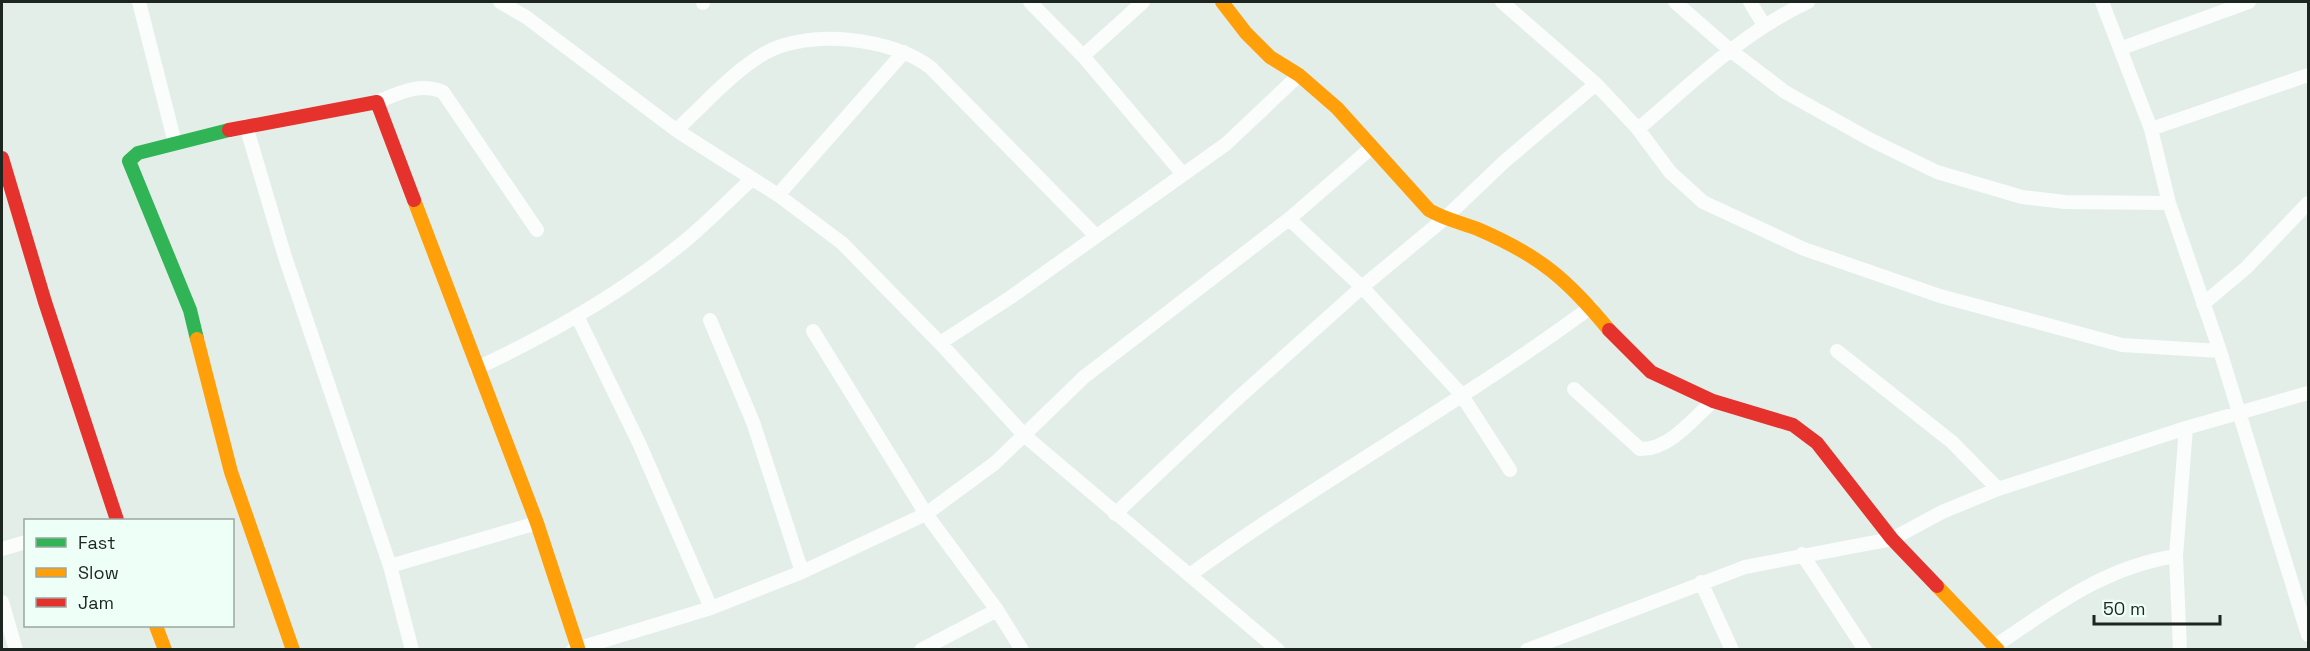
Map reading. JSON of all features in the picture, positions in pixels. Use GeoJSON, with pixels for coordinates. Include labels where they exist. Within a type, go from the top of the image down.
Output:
{"type":"FeatureCollection","features":[{"type":"Feature","properties":{"kind":"street"},"geometry":{"type":"LineString","coordinates":[[139,2],[175,143]]}},
{"type":"Feature","properties":{"kind":"street"},"geometry":{"type":"LineString","coordinates":[[500,2],[526,17],[676,130],[778,195],[842,243],[940,343],[1025,436],[1115,514],[1191,574],[1278,650]]}},
{"type":"Feature","properties":{"kind":"street"},"geometry":{"type":"LineString","coordinates":[[1030,2],[1083,56],[1182,173]]}},
{"type":"Feature","properties":{"kind":"street"},"geometry":{"type":"LineString","coordinates":[[1083,56],[1143,2]]}},
{"type":"Feature","properties":{"kind":"street"},"geometry":{"type":"LineString","coordinates":[[1222,2],[1246,33],[1270,57],[1299,75],[1337,108],[1429,210],[1444,219],[1478,229],[1533,255],[1577,291],[1619,342],[1651,372],[1713,401],[1793,425],[1817,443],[1892,539],[1996,648],[2077,591],[2118,570],[2136,563],[2176,556]]}},
{"type":"Feature","properties":{"kind":"street"},"geometry":{"type":"LineString","coordinates":[[1502,2],[1596,84],[1638,129],[1670,172],[1703,202],[1804,249],[1940,296],[2122,345],[2220,351]]}},
{"type":"Feature","properties":{"kind":"street"},"geometry":{"type":"LineString","coordinates":[[1675,2],[1730,50],[1785,92],[1871,140],[1937,172],[2022,197],[2065,202],[2169,203]]}},
{"type":"Feature","properties":{"kind":"street"},"geometry":{"type":"LineString","coordinates":[[1750,2],[1764,25]]}},
{"type":"Feature","properties":{"kind":"street"},"geometry":{"type":"LineString","coordinates":[[1638,129],[1730,50],[1764,25],[1808,2]]}},
{"type":"Feature","properties":{"kind":"street"},"geometry":{"type":"LineString","coordinates":[[2102,2],[2122,48],[2151,129],[2169,203],[2220,351],[2308,635]]}},
{"type":"Feature","properties":{"kind":"street"},"geometry":{"type":"LineString","coordinates":[[2122,48],[2208,8],[2249,2]]}},
{"type":"Feature","properties":{"kind":"street"},"geometry":{"type":"LineString","coordinates":[[676,130],[748,65],[767,51],[792,44],[833,40],[866,41],[904,51],[931,68],[1095,236]]}},
{"type":"Feature","properties":{"kind":"street"},"geometry":{"type":"LineString","coordinates":[[778,195],[904,51]]}},
{"type":"Feature","properties":{"kind":"street"},"geometry":{"type":"LineString","coordinates":[[940,343],[1011,297],[1182,173],[1226,144],[1299,75]]}},
{"type":"Feature","properties":{"kind":"street"},"geometry":{"type":"LineString","coordinates":[[2151,129],[2308,75]]}},
{"type":"Feature","properties":{"kind":"street"},"geometry":{"type":"LineString","coordinates":[[1115,514],[1236,400],[1362,287],[1444,219],[1504,160],[1596,84]]}},
{"type":"Feature","properties":{"kind":"street"},"geometry":{"type":"LineString","coordinates":[[293,650],[231,472],[190,310],[129,161],[132,156],[175,143],[246,126],[377,102],[402,92],[431,87],[443,92],[537,230]]}},
{"type":"Feature","properties":{"kind":"street"},"geometry":{"type":"LineString","coordinates":[[377,102],[537,523],[575,649],[711,608],[802,572],[926,514],[995,463],[1084,377],[1288,219],[1371,148]]}},
{"type":"Feature","properties":{"kind":"street"},"geometry":{"type":"LineString","coordinates":[[246,126],[285,257],[390,566],[412,650]]}},
{"type":"Feature","properties":{"kind":"street"},"geometry":{"type":"LineString","coordinates":[[2,158],[45,302],[115,519]]}},
{"type":"Feature","properties":{"kind":"street"},"geometry":{"type":"LineString","coordinates":[[477,368],[532,342],[577,316],[685,241],[752,178]]}},
{"type":"Feature","properties":{"kind":"street"},"geometry":{"type":"LineString","coordinates":[[2203,304],[2246,268],[2308,203]]}},
{"type":"Feature","properties":{"kind":"street"},"geometry":{"type":"LineString","coordinates":[[1288,219],[1362,287],[1461,394],[1509,470]]}},
{"type":"Feature","properties":{"kind":"street"},"geometry":{"type":"LineString","coordinates":[[1191,574],[1269,518],[1461,394],[1511,365],[1591,307]]}},
{"type":"Feature","properties":{"kind":"street"},"geometry":{"type":"LineString","coordinates":[[577,316],[639,443],[711,608]]}},
{"type":"Feature","properties":{"kind":"street"},"geometry":{"type":"LineString","coordinates":[[711,320],[753,422],[802,572]]}},
{"type":"Feature","properties":{"kind":"street"},"geometry":{"type":"LineString","coordinates":[[813,331],[926,514],[997,610],[1022,650]]}},
{"type":"Feature","properties":{"kind":"street"},"geometry":{"type":"LineString","coordinates":[[1837,351],[1952,442],[1998,489]]}},
{"type":"Feature","properties":{"kind":"street"},"geometry":{"type":"LineString","coordinates":[[1574,389],[1640,449],[1653,449],[1668,441],[1713,401]]}},
{"type":"Feature","properties":{"kind":"street"},"geometry":{"type":"LineString","coordinates":[[1534,648],[1745,567],[1802,554],[1848,549],[1892,539],[1942,512],[1998,489],[2186,428],[2308,393]]}},
{"type":"Feature","properties":{"kind":"street"},"geometry":{"type":"LineString","coordinates":[[2180,650],[2176,556],[2186,428]]}},
{"type":"Feature","properties":{"kind":"street"},"geometry":{"type":"LineString","coordinates":[[390,566],[537,523]]}},
{"type":"Feature","properties":{"kind":"street"},"geometry":{"type":"LineString","coordinates":[[2,549],[24,543]]}},
{"type":"Feature","properties":{"kind":"street"},"geometry":{"type":"LineString","coordinates":[[1802,554],[1865,650]]}},
{"type":"Feature","properties":{"kind":"street"},"geometry":{"type":"LineString","coordinates":[[1701,582],[1732,650]]}},
{"type":"Feature","properties":{"kind":"street"},"geometry":{"type":"LineString","coordinates":[[2,602],[16,650]]}},
{"type":"Feature","properties":{"kind":"street"},"geometry":{"type":"LineString","coordinates":[[921,650],[997,610]]}},
{"type":"Feature","properties":{"kind":"street"},"geometry":{"type":"LineString","coordinates":[[156,627],[165,650]]}},
{"type":"Feature","properties":{"kind":"traffic: fast"},"geometry":{"type":"LineString","coordinates":[[197,339],[190,310],[129,161],[138,153],[229,130]]}},
{"type":"Feature","properties":{"kind":"traffic: slow"},"geometry":{"type":"LineString","coordinates":[[1222,2],[1246,33],[1270,57],[1299,75],[1337,108],[1429,210],[1480,230],[1536,260],[1566,283],[1609,330]]}},
{"type":"Feature","properties":{"kind":"traffic: slow"},"geometry":{"type":"LineString","coordinates":[[414,200],[537,523],[578,648]]}},
{"type":"Feature","properties":{"kind":"traffic: slow"},"geometry":{"type":"LineString","coordinates":[[197,339],[231,472],[293,650]]}},
{"type":"Feature","properties":{"kind":"traffic: slow"},"geometry":{"type":"LineString","coordinates":[[1937,586],[1998,650]]}},
{"type":"Feature","properties":{"kind":"traffic: slow"},"geometry":{"type":"LineString","coordinates":[[156,627],[165,650]]}},
{"type":"Feature","properties":{"kind":"traffic: jam"},"geometry":{"type":"LineString","coordinates":[[229,130],[377,102],[414,200]]}},
{"type":"Feature","properties":{"kind":"traffic: jam"},"geometry":{"type":"LineString","coordinates":[[2,158],[45,302],[117,519]]}},
{"type":"Feature","properties":{"kind":"traffic: jam"},"geometry":{"type":"LineString","coordinates":[[1609,330],[1651,372],[1713,401],[1793,425],[1817,443],[1892,539],[1937,586]]}}]}
